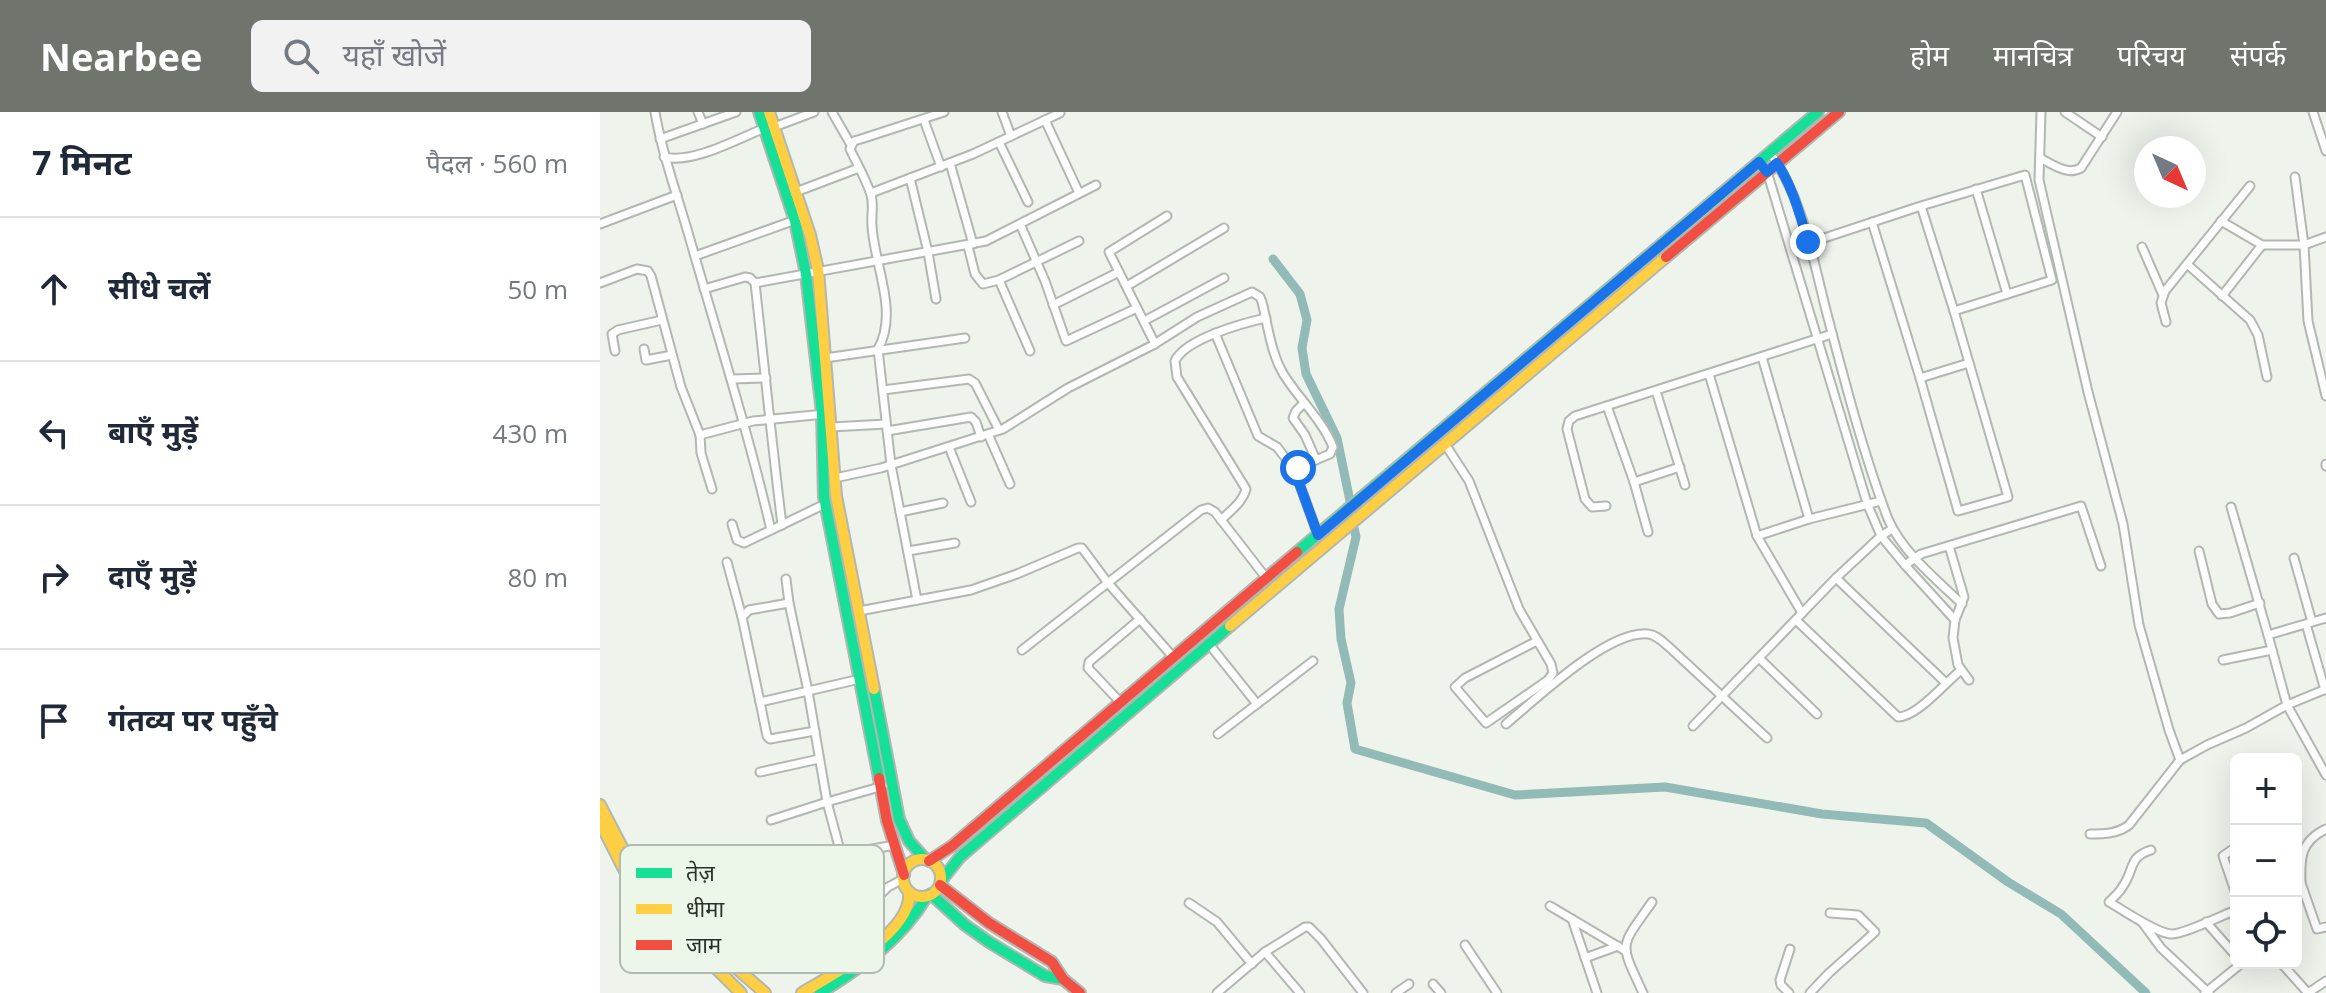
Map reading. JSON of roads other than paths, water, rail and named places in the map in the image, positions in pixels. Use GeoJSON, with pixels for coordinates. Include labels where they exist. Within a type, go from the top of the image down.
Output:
{"type":"FeatureCollection","features":[{"type":"Feature","properties":{"kind":"main road"},"geometry":{"type":"LineString","coordinates":[[759,112],[769,127],[818,270],[825,358],[825,504],[887,821],[910,901],[907,911],[884,936]]}},
{"type":"Feature","properties":{"kind":"main road"},"geometry":{"type":"LineString","coordinates":[[769,112],[769,127]]}},
{"type":"Feature","properties":{"kind":"main road"},"geometry":{"type":"LineString","coordinates":[[904,877],[911,863],[927,860],[952,846],[1818,112]]}},
{"type":"Feature","properties":{"kind":"main road"},"geometry":{"type":"LineString","coordinates":[[884,949],[916,917],[929,895],[960,857],[1839,112]]}},
{"type":"Feature","properties":{"kind":"main road"},"geometry":{"type":"LineString","coordinates":[[800,219],[826,414],[831,427],[836,496],[892,783],[905,834],[915,850],[940,871],[940,883]]}},
{"type":"Feature","properties":{"kind":"main road"},"geometry":{"type":"LineString","coordinates":[[600,805],[621,845]]}},
{"type":"Feature","properties":{"kind":"main road"},"geometry":{"type":"LineString","coordinates":[[600,822],[620,861]]}},
{"type":"Feature","properties":{"kind":"main road"},"geometry":{"type":"LineString","coordinates":[[940,883],[1001,931],[1052,962],[1063,979],[1080,993]]}},
{"type":"Feature","properties":{"kind":"main road"},"geometry":{"type":"LineString","coordinates":[[909,892],[918,896],[929,895],[989,942],[1045,976],[1063,979]]}},
{"type":"Feature","properties":{"kind":"main road"},"geometry":{"type":"LineString","coordinates":[[721,973],[741,993]]}},
{"type":"Feature","properties":{"kind":"main road"},"geometry":{"type":"LineString","coordinates":[[742,973],[765,993]]}},
{"type":"Feature","properties":{"kind":"main road"},"geometry":{"type":"LineString","coordinates":[[802,993],[835,973]]}},
{"type":"Feature","properties":{"kind":"main road"},"geometry":{"type":"LineString","coordinates":[[820,993],[853,973]]}},
{"type":"Feature","properties":{"kind":"street"},"geometry":{"type":"LineString","coordinates":[[655,112],[664,157],[745,423],[771,530]]}},
{"type":"Feature","properties":{"kind":"street"},"geometry":{"type":"LineString","coordinates":[[698,112],[703,124]]}},
{"type":"Feature","properties":{"kind":"street"},"geometry":{"type":"LineString","coordinates":[[660,139],[736,112]]}},
{"type":"Feature","properties":{"kind":"street"},"geometry":{"type":"LineString","coordinates":[[664,157],[689,158],[814,112]]}},
{"type":"Feature","properties":{"kind":"street"},"geometry":{"type":"LineString","coordinates":[[832,112],[851,145],[873,203],[872,227],[887,309],[884,338],[878,351],[891,465],[917,600]]}},
{"type":"Feature","properties":{"kind":"street"},"geometry":{"type":"LineString","coordinates":[[851,145],[943,112]]}},
{"type":"Feature","properties":{"kind":"street"},"geometry":{"type":"LineString","coordinates":[[1002,112],[1011,136]]}},
{"type":"Feature","properties":{"kind":"street"},"geometry":{"type":"LineString","coordinates":[[2041,112],[2039,180],[2088,392],[2123,524],[2139,625],[2180,760]]}},
{"type":"Feature","properties":{"kind":"street"},"geometry":{"type":"LineString","coordinates":[[2065,112],[2102,137]]}},
{"type":"Feature","properties":{"kind":"street"},"geometry":{"type":"LineString","coordinates":[[2040,158],[2076,172],[2088,161],[2117,112]]}},
{"type":"Feature","properties":{"kind":"street"},"geometry":{"type":"LineString","coordinates":[[871,193],[941,167],[1060,113]]}},
{"type":"Feature","properties":{"kind":"street"},"geometry":{"type":"LineString","coordinates":[[2314,113],[2326,151]]}},
{"type":"Feature","properties":{"kind":"street"},"geometry":{"type":"LineString","coordinates":[[924,120],[941,167]]}},
{"type":"Feature","properties":{"kind":"street"},"geometry":{"type":"LineString","coordinates":[[1045,120],[1079,193]]}},
{"type":"Feature","properties":{"kind":"street"},"geometry":{"type":"LineString","coordinates":[[999,142],[1028,202]]}},
{"type":"Feature","properties":{"kind":"street"},"geometry":{"type":"LineString","coordinates":[[1770,153],[1790,185],[1881,501],[1892,529],[1915,558],[1962,604]]}},
{"type":"Feature","properties":{"kind":"street"},"geometry":{"type":"LineString","coordinates":[[1759,162],[1767,172],[1867,503],[1881,536],[1955,620]]}},
{"type":"Feature","properties":{"kind":"street"},"geometry":{"type":"LineString","coordinates":[[950,163],[978,281],[983,284],[999,280],[1079,241]]}},
{"type":"Feature","properties":{"kind":"street"},"geometry":{"type":"LineString","coordinates":[[790,193],[859,168]]}},
{"type":"Feature","properties":{"kind":"street"},"geometry":{"type":"LineString","coordinates":[[1791,249],[2025,175],[2052,280],[1954,311]]}},
{"type":"Feature","properties":{"kind":"street"},"geometry":{"type":"LineString","coordinates":[[2295,177],[2304,245],[2308,321],[2326,396]]}},
{"type":"Feature","properties":{"kind":"street"},"geometry":{"type":"LineString","coordinates":[[910,178],[936,299]]}},
{"type":"Feature","properties":{"kind":"street"},"geometry":{"type":"LineString","coordinates":[[755,283],[986,241],[1096,185]]}},
{"type":"Feature","properties":{"kind":"street"},"geometry":{"type":"LineString","coordinates":[[2163,295],[2250,186]]}},
{"type":"Feature","properties":{"kind":"street"},"geometry":{"type":"LineString","coordinates":[[1976,189],[2007,294]]}},
{"type":"Feature","properties":{"kind":"street"},"geometry":{"type":"LineString","coordinates":[[600,224],[677,195]]}},
{"type":"Feature","properties":{"kind":"street"},"geometry":{"type":"LineString","coordinates":[[1872,222],[1958,511],[2008,497],[1921,206]]}},
{"type":"Feature","properties":{"kind":"street"},"geometry":{"type":"LineString","coordinates":[[1155,344],[1110,256],[1111,249],[1167,216]]}},
{"type":"Feature","properties":{"kind":"street"},"geometry":{"type":"LineString","coordinates":[[695,256],[800,219]]}},
{"type":"Feature","properties":{"kind":"street"},"geometry":{"type":"LineString","coordinates":[[2221,221],[2262,245],[2304,245],[2326,237]]}},
{"type":"Feature","properties":{"kind":"street"},"geometry":{"type":"LineString","coordinates":[[1020,224],[1066,341],[1137,308]]}},
{"type":"Feature","properties":{"kind":"street"},"geometry":{"type":"LineString","coordinates":[[1127,286],[1224,228]]}},
{"type":"Feature","properties":{"kind":"street"},"geometry":{"type":"LineString","coordinates":[[2222,296],[2262,245]]}},
{"type":"Feature","properties":{"kind":"street"},"geometry":{"type":"LineString","coordinates":[[2142,247],[2163,295],[2162,310],[2166,322]]}},
{"type":"Feature","properties":{"kind":"street"},"geometry":{"type":"LineString","coordinates":[[2187,264],[2245,314],[2258,335],[2267,377]]}},
{"type":"Feature","properties":{"kind":"street"},"geometry":{"type":"LineString","coordinates":[[600,283],[637,269],[648,271],[651,276],[680,384],[700,435],[701,453],[712,489]]}},
{"type":"Feature","properties":{"kind":"street"},"geometry":{"type":"LineString","coordinates":[[1053,305],[1119,272]]}},
{"type":"Feature","properties":{"kind":"street"},"geometry":{"type":"LineString","coordinates":[[704,289],[745,277],[755,283],[782,525]]}},
{"type":"Feature","properties":{"kind":"street"},"geometry":{"type":"LineString","coordinates":[[1144,321],[1224,278]]}},
{"type":"Feature","properties":{"kind":"street"},"geometry":{"type":"LineString","coordinates":[[999,280],[1030,351]]}},
{"type":"Feature","properties":{"kind":"street"},"geometry":{"type":"LineString","coordinates":[[835,478],[891,465],[1015,423],[1068,388],[1155,344],[1197,317],[1252,292],[1260,297],[1281,371],[1323,428],[1333,447],[1330,454],[1294,469]]}},
{"type":"Feature","properties":{"kind":"street"},"geometry":{"type":"LineString","coordinates":[[1221,520],[1238,504],[1246,489],[1177,377],[1174,366],[1176,356],[1231,326],[1266,318]]}},
{"type":"Feature","properties":{"kind":"street"},"geometry":{"type":"LineString","coordinates":[[615,351],[612,334],[618,330],[662,320]]}},
{"type":"Feature","properties":{"kind":"street"},"geometry":{"type":"LineString","coordinates":[[1215,333],[1258,436],[1277,447],[1294,469],[1318,535]]}},
{"type":"Feature","properties":{"kind":"street"},"geometry":{"type":"LineString","coordinates":[[1606,506],[1592,507],[1585,499],[1567,429],[1569,421],[1575,416],[1832,334]]}},
{"type":"Feature","properties":{"kind":"street"},"geometry":{"type":"LineString","coordinates":[[825,358],[965,338]]}},
{"type":"Feature","properties":{"kind":"street"},"geometry":{"type":"LineString","coordinates":[[644,349],[646,360],[672,355]]}},
{"type":"Feature","properties":{"kind":"street"},"geometry":{"type":"LineString","coordinates":[[1762,357],[1809,519]]}},
{"type":"Feature","properties":{"kind":"street"},"geometry":{"type":"LineString","coordinates":[[1920,378],[1969,363]]}},
{"type":"Feature","properties":{"kind":"street"},"geometry":{"type":"LineString","coordinates":[[1709,374],[1757,536],[1802,613]]}},
{"type":"Feature","properties":{"kind":"street"},"geometry":{"type":"LineString","coordinates":[[732,379],[766,378]]}},
{"type":"Feature","properties":{"kind":"street"},"geometry":{"type":"LineString","coordinates":[[883,390],[969,379],[975,383],[999,430]]}},
{"type":"Feature","properties":{"kind":"street"},"geometry":{"type":"LineString","coordinates":[[668,387],[680,384]]}},
{"type":"Feature","properties":{"kind":"street"},"geometry":{"type":"LineString","coordinates":[[1656,391],[1685,485]]}},
{"type":"Feature","properties":{"kind":"street"},"geometry":{"type":"LineString","coordinates":[[1303,404],[1293,418],[1316,460]]}},
{"type":"Feature","properties":{"kind":"street"},"geometry":{"type":"LineString","coordinates":[[1607,406],[1648,532]]}},
{"type":"Feature","properties":{"kind":"street"},"geometry":{"type":"LineString","coordinates":[[700,435],[769,419],[826,414]]}},
{"type":"Feature","properties":{"kind":"street"},"geometry":{"type":"LineString","coordinates":[[831,427],[887,428],[971,417],[985,435],[1010,484]]}},
{"type":"Feature","properties":{"kind":"street"},"geometry":{"type":"LineString","coordinates":[[1445,444],[1469,481],[1513,596],[1551,664],[1553,673],[1548,680],[1486,723],[1455,687],[1465,678],[1537,641]]}},
{"type":"Feature","properties":{"kind":"street"},"geometry":{"type":"LineString","coordinates":[[949,447],[971,502]]}},
{"type":"Feature","properties":{"kind":"street"},"geometry":{"type":"LineString","coordinates":[[1634,482],[1680,467]]}},
{"type":"Feature","properties":{"kind":"street"},"geometry":{"type":"LineString","coordinates":[[1757,536],[1881,501]]}},
{"type":"Feature","properties":{"kind":"street"},"geometry":{"type":"LineString","coordinates":[[900,512],[943,503]]}},
{"type":"Feature","properties":{"kind":"street"},"geometry":{"type":"LineString","coordinates":[[732,524],[740,543],[825,504]]}},
{"type":"Feature","properties":{"kind":"street"},"geometry":{"type":"LineString","coordinates":[[1905,565],[1915,558],[1949,546],[2081,506],[2101,566]]}},
{"type":"Feature","properties":{"kind":"street"},"geometry":{"type":"LineString","coordinates":[[2231,507],[2287,705],[2326,775]]}},
{"type":"Feature","properties":{"kind":"street"},"geometry":{"type":"LineString","coordinates":[[1022,650],[1201,510],[1208,508],[1215,512],[1267,579]]}},
{"type":"Feature","properties":{"kind":"street"},"geometry":{"type":"LineString","coordinates":[[1693,726],[1836,578],[1892,529]]}},
{"type":"Feature","properties":{"kind":"street"},"geometry":{"type":"LineString","coordinates":[[908,551],[955,543]]}},
{"type":"Feature","properties":{"kind":"street"},"geometry":{"type":"LineString","coordinates":[[1949,546],[1963,588],[1953,638],[1961,670],[1969,680]]}},
{"type":"Feature","properties":{"kind":"street"},"geometry":{"type":"LineString","coordinates":[[859,611],[971,590],[1078,548],[1085,551],[1108,583],[1174,658]]}},
{"type":"Feature","properties":{"kind":"street"},"geometry":{"type":"LineString","coordinates":[[2199,551],[2212,604],[2219,614],[2260,603]]}},
{"type":"Feature","properties":{"kind":"street"},"geometry":{"type":"LineString","coordinates":[[2090,834],[2111,833],[2129,825],[2180,760],[2287,705],[2325,690],[2294,558]]}},
{"type":"Feature","properties":{"kind":"street"},"geometry":{"type":"LineString","coordinates":[[727,562],[767,736],[770,739],[815,731]]}},
{"type":"Feature","properties":{"kind":"street"},"geometry":{"type":"LineString","coordinates":[[1836,578],[1946,683]]}},
{"type":"Feature","properties":{"kind":"street"},"geometry":{"type":"LineString","coordinates":[[786,579],[827,802],[839,845]]}},
{"type":"Feature","properties":{"kind":"street"},"geometry":{"type":"LineString","coordinates":[[742,617],[749,610],[789,603]]}},
{"type":"Feature","properties":{"kind":"street"},"geometry":{"type":"LineString","coordinates":[[2268,635],[2326,618]]}},
{"type":"Feature","properties":{"kind":"street"},"geometry":{"type":"LineString","coordinates":[[1121,703],[1092,674],[1088,668],[1089,662],[1140,619]]}},
{"type":"Feature","properties":{"kind":"street"},"geometry":{"type":"LineString","coordinates":[[1796,620],[1898,717],[1915,711],[1961,670]]}},
{"type":"Feature","properties":{"kind":"street"},"geometry":{"type":"LineString","coordinates":[[1506,724],[1576,666],[1610,645],[1648,634],[1655,636],[1767,738]]}},
{"type":"Feature","properties":{"kind":"street"},"geometry":{"type":"LineString","coordinates":[[1209,644],[1257,704]]}},
{"type":"Feature","properties":{"kind":"street"},"geometry":{"type":"LineString","coordinates":[[2223,660],[2272,650]]}},
{"type":"Feature","properties":{"kind":"street"},"geometry":{"type":"LineString","coordinates":[[1759,658],[1817,714]]}},
{"type":"Feature","properties":{"kind":"street"},"geometry":{"type":"LineString","coordinates":[[1218,734],[1313,661]]}},
{"type":"Feature","properties":{"kind":"street"},"geometry":{"type":"LineString","coordinates":[[760,702],[860,679]]}},
{"type":"Feature","properties":{"kind":"street"},"geometry":{"type":"LineString","coordinates":[[760,772],[819,759]]}},
{"type":"Feature","properties":{"kind":"street"},"geometry":{"type":"LineString","coordinates":[[771,820],[892,783]]}},
{"type":"Feature","properties":{"kind":"street"},"geometry":{"type":"LineString","coordinates":[[2302,855],[2311,838],[2326,829]]}},
{"type":"Feature","properties":{"kind":"street"},"geometry":{"type":"LineString","coordinates":[[884,847],[895,845]]}},
{"type":"Feature","properties":{"kind":"street"},"geometry":{"type":"LineString","coordinates":[[2151,850],[2140,853],[2134,859],[2123,888],[2109,902],[2170,934],[2230,912]]}},
{"type":"Feature","properties":{"kind":"street"},"geometry":{"type":"LineString","coordinates":[[2230,851],[2223,856],[2230,876]]}},
{"type":"Feature","properties":{"kind":"street"},"geometry":{"type":"LineString","coordinates":[[884,891],[904,877]]}},
{"type":"Feature","properties":{"kind":"street"},"geometry":{"type":"LineString","coordinates":[[2302,893],[2317,929],[2326,927]]}},
{"type":"Feature","properties":{"kind":"street"},"geometry":{"type":"LineString","coordinates":[[1585,958],[1621,948],[1652,902]]}},
{"type":"Feature","properties":{"kind":"street"},"geometry":{"type":"LineString","coordinates":[[1189,903],[1217,922],[1252,964]]}},
{"type":"Feature","properties":{"kind":"street"},"geometry":{"type":"LineString","coordinates":[[1550,906],[1621,948],[1643,993]]}},
{"type":"Feature","properties":{"kind":"street"},"geometry":{"type":"LineString","coordinates":[[1810,993],[1875,932],[1858,915],[1830,913]]}},
{"type":"Feature","properties":{"kind":"street"},"geometry":{"type":"LineString","coordinates":[[1572,919],[1597,993]]}},
{"type":"Feature","properties":{"kind":"street"},"geometry":{"type":"LineString","coordinates":[[2142,921],[2161,948],[2207,992],[2235,969]]}},
{"type":"Feature","properties":{"kind":"street"},"geometry":{"type":"LineString","coordinates":[[2206,922],[2230,949]]}},
{"type":"Feature","properties":{"kind":"street"},"geometry":{"type":"LineString","coordinates":[[1217,993],[1265,952],[1298,930],[1309,927],[1363,993]]}},
{"type":"Feature","properties":{"kind":"street"},"geometry":{"type":"LineString","coordinates":[[1465,945],[1497,993]]}},
{"type":"Feature","properties":{"kind":"street"},"geometry":{"type":"LineString","coordinates":[[1789,993],[1780,980],[1790,949]]}},
{"type":"Feature","properties":{"kind":"street"},"geometry":{"type":"LineString","coordinates":[[1265,952],[1300,993]]}},
{"type":"Feature","properties":{"kind":"street"},"geometry":{"type":"LineString","coordinates":[[2286,969],[2308,993],[2315,992],[2326,981]]}},
{"type":"Feature","properties":{"kind":"street"},"geometry":{"type":"LineString","coordinates":[[1396,993],[1409,984]]}},
{"type":"Feature","properties":{"kind":"street"},"geometry":{"type":"LineString","coordinates":[[1433,984],[1441,993]]}},
{"type":"Feature","properties":{"kind":"waterway"},"geometry":{"type":"LineString","coordinates":[[1273,259],[1300,294],[1307,320],[1302,348],[1306,374],[1337,438],[1350,501]]}},
{"type":"Feature","properties":{"kind":"waterway"},"geometry":{"type":"LineString","coordinates":[[1354,528],[1356,537],[1339,609],[1341,639],[1351,683],[1347,703],[1355,749],[1515,795],[1665,787],[1822,814],[1926,823],[2008,882],[2061,914],[2146,993]]}}]}
